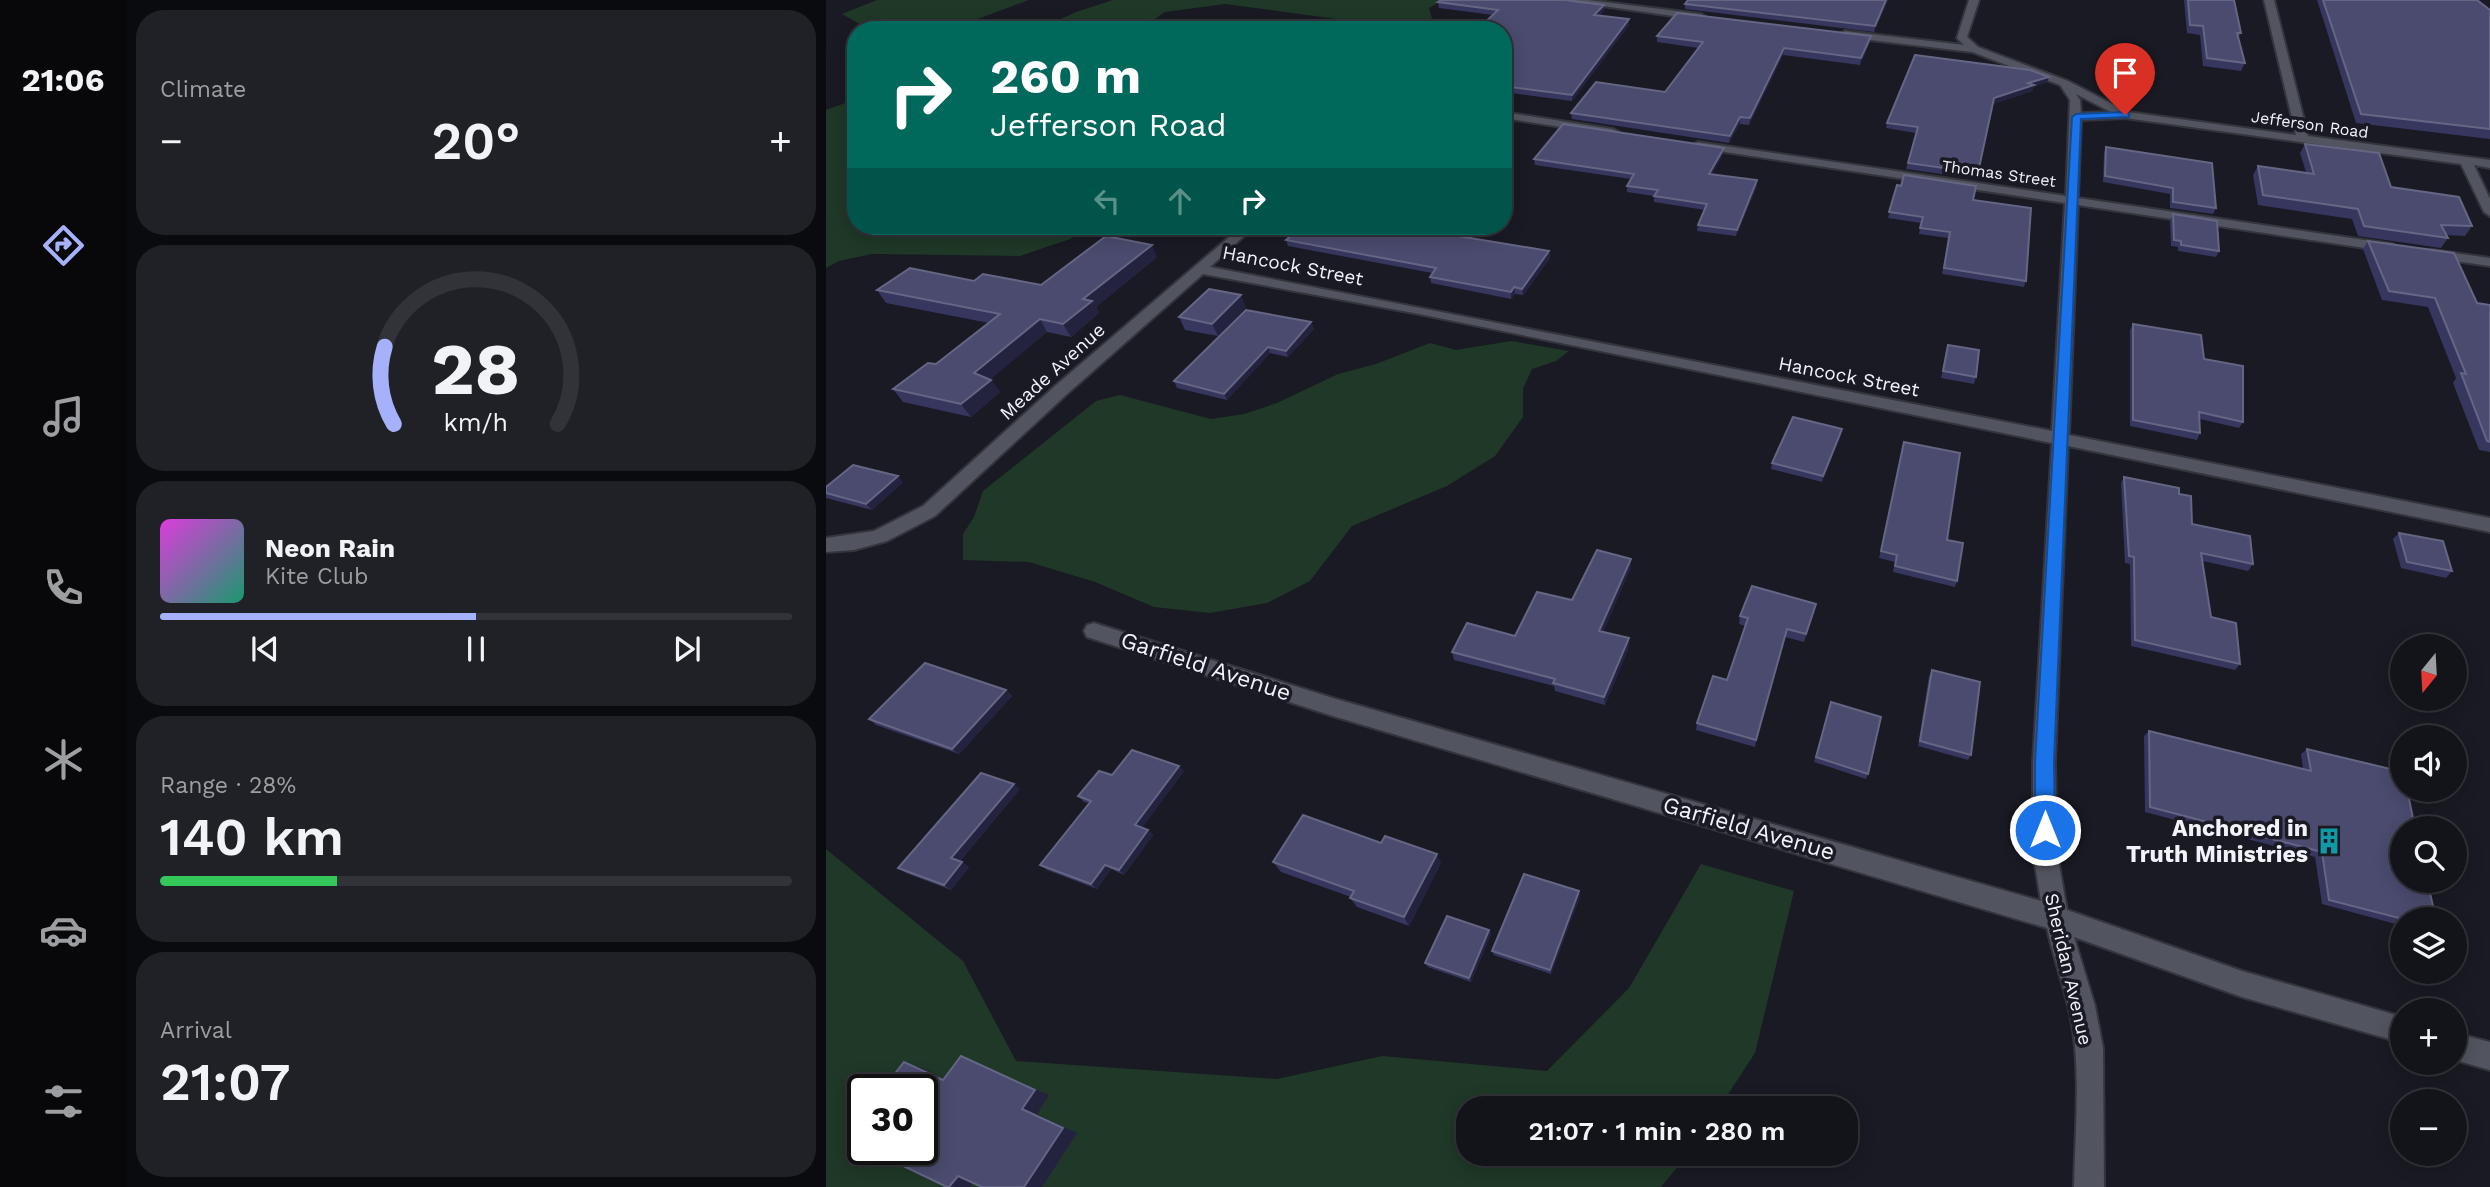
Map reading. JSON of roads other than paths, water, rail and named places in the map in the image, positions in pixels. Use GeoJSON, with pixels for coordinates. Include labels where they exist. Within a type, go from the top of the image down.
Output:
{"type":"FeatureCollection","features":[{"type":"Feature","properties":{"kind":"street"},"geometry":{"type":"LineString","coordinates":[[1566,0],[1710,18]]}},
{"type":"Feature","properties":{"kind":"street"},"geometry":{"type":"LineString","coordinates":[[1644,10],[1653,0]]}},
{"type":"Feature","properties":{"kind":"street"},"geometry":{"type":"LineString","coordinates":[[1974,0],[1962,38],[1974,49]]}},
{"type":"Feature","properties":{"kind":"street"},"geometry":{"type":"LineString","coordinates":[[2269,0],[2303,139]]}},
{"type":"Feature","properties":{"kind":"street","name":"Jefferson Road"},"geometry":{"type":"LineString","coordinates":[[1829,32],[1974,49],[2064,83],[2125,115]]}},
{"type":"Feature","properties":{"kind":"street","name":"Sheridan Avenue"},"geometry":{"type":"LineString","coordinates":[[2064,83],[2075,100],[2076,117],[2044,762],[2045,853],[2056,918],[2082,1006],[2089,1048],[2089,1187]]}},
{"type":"Feature","properties":{"kind":"street"},"geometry":{"type":"LineString","coordinates":[[1512,115],[1623,133]]}},
{"type":"Feature","properties":{"kind":"street","name":"Jefferson Road"},"geometry":{"type":"LineString","coordinates":[[2076,117],[2125,115],[2490,164]]}},
{"type":"Feature","properties":{"kind":"street","name":"Thomas Street"},"geometry":{"type":"LineString","coordinates":[[1690,144],[2490,262]]}},
{"type":"Feature","properties":{"kind":"street"},"geometry":{"type":"LineString","coordinates":[[2466,161],[2490,212]]}},
{"type":"Feature","properties":{"kind":"street","name":"Meade Avenue"},"geometry":{"type":"LineString","coordinates":[[826,545],[845,545],[876,538],[904,527],[929,511],[1061,390],[1239,235]]}},
{"type":"Feature","properties":{"kind":"street","name":"Hancock Street"},"geometry":{"type":"LineString","coordinates":[[1200,269],[2490,525]]}},
{"type":"Feature","properties":{"kind":"street","name":"Garfield Avenue"},"geometry":{"type":"LineString","coordinates":[[1094,631],[1336,708],[2056,918],[2242,984],[2390,1026]]}},
{"type":"Feature","properties":{"kind":"street"},"geometry":{"type":"LineString","coordinates":[[2467,1049],[2490,1056]]}},
{"type":"Feature","properties":{"kind":"place","name":"Anchored in Truth Ministries"},"geometry":{"type":"Point","coordinates":[2329,841]}}]}
